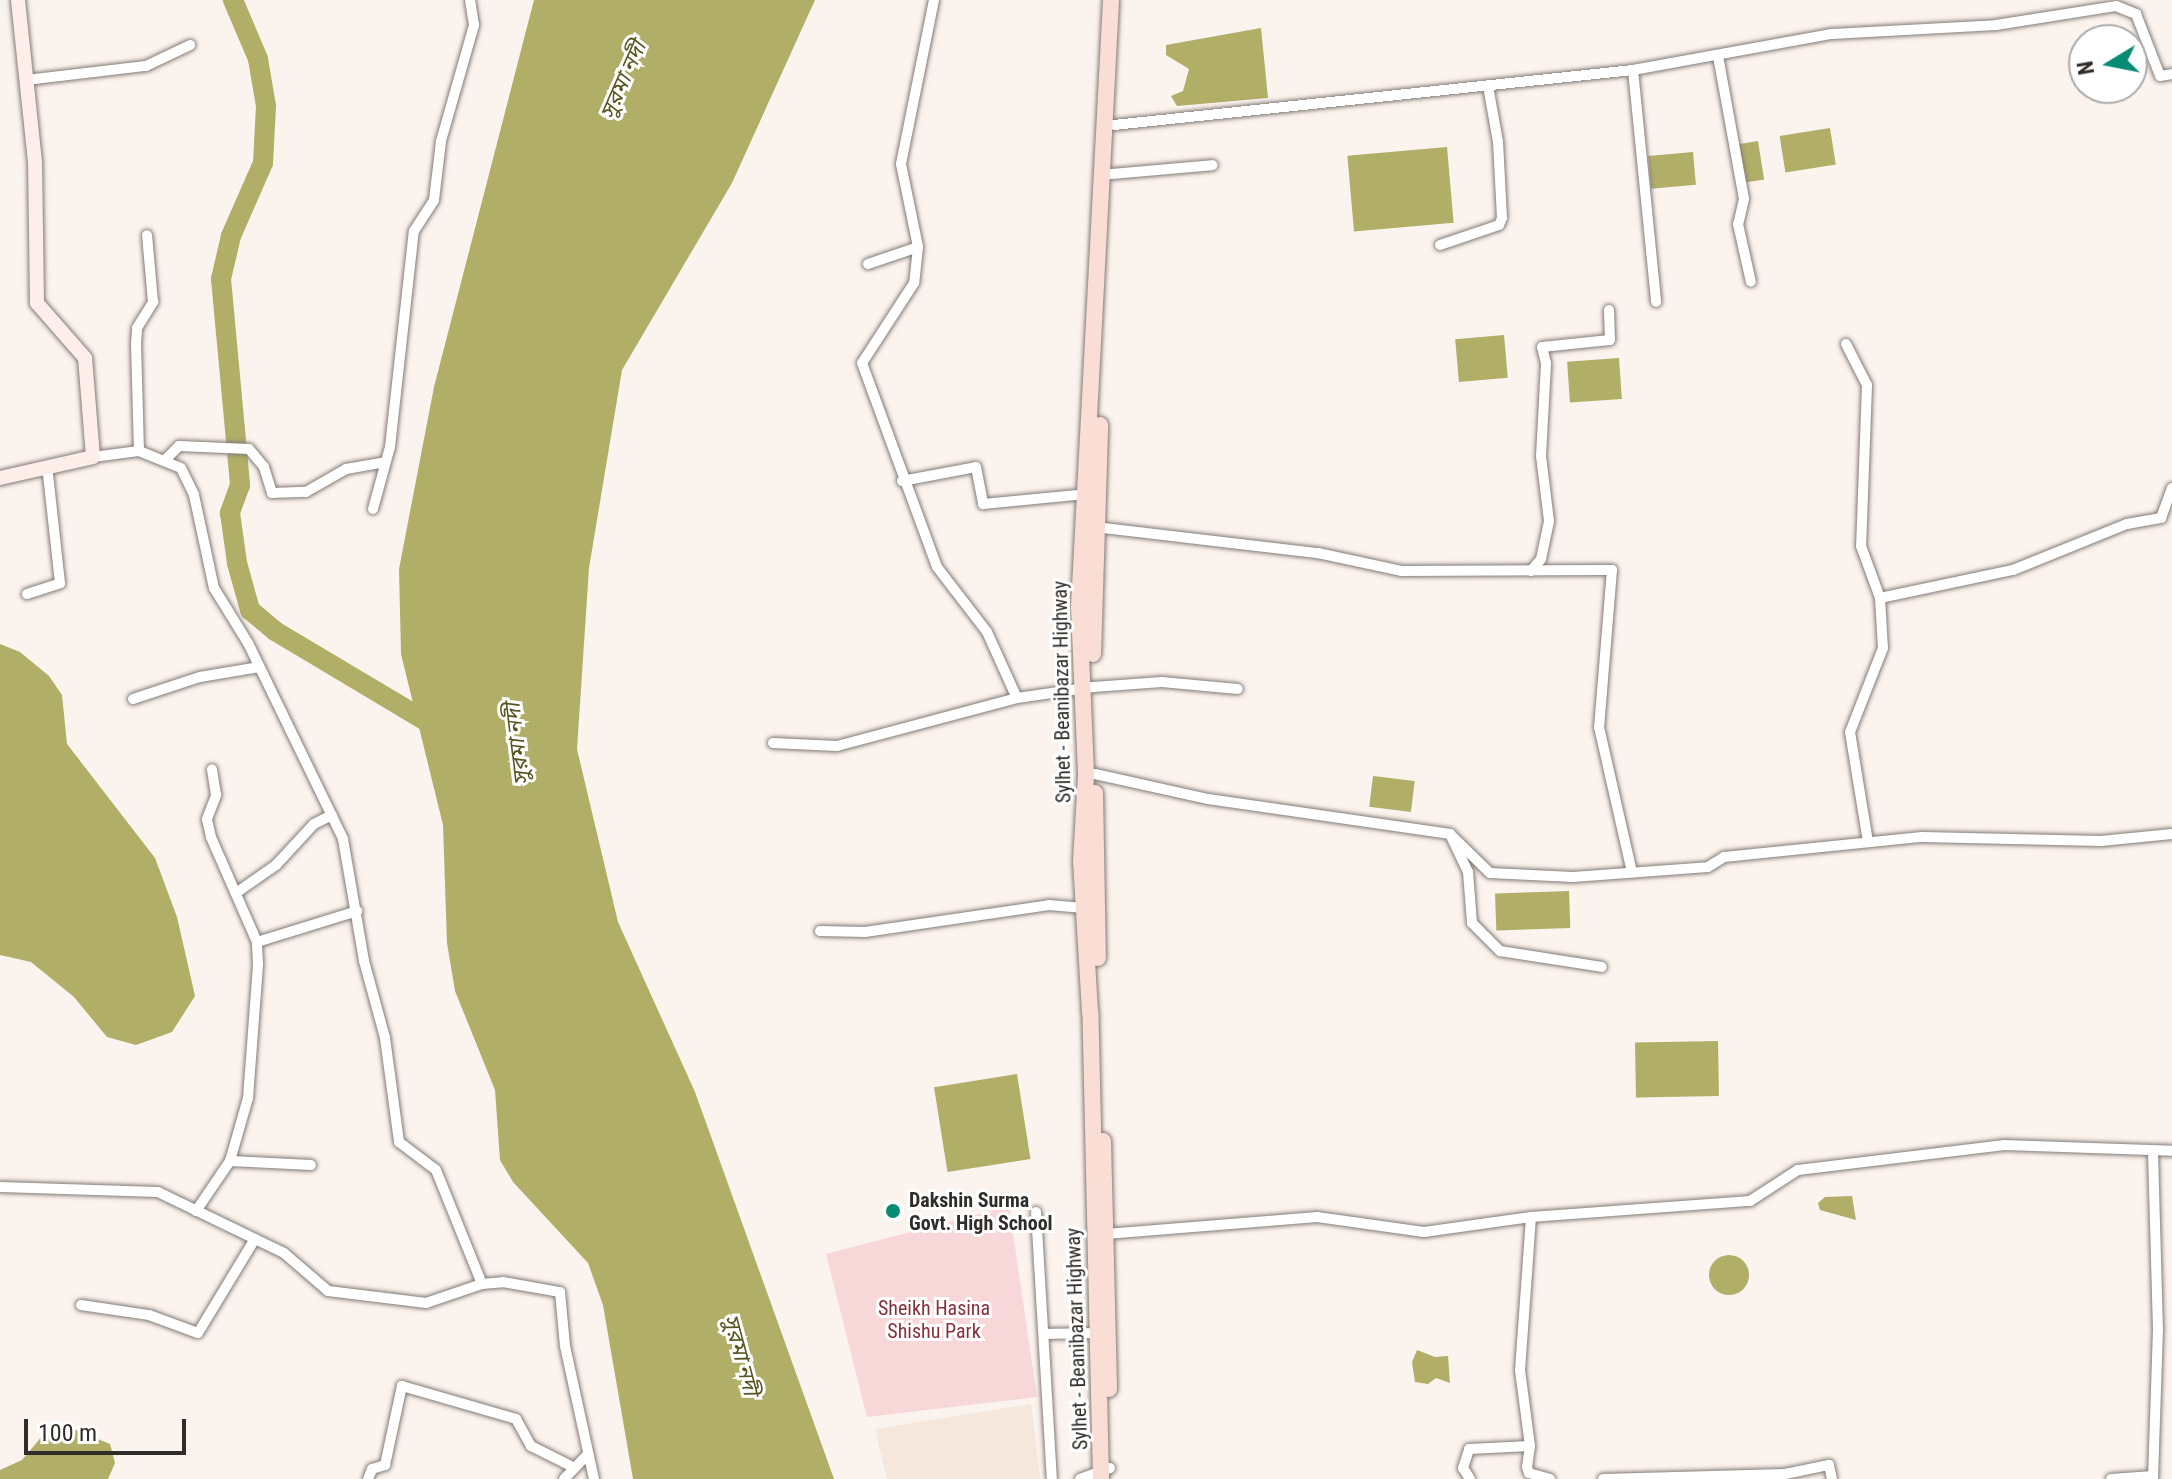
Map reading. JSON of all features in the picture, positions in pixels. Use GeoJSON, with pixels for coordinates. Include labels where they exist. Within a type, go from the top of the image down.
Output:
{"type":"FeatureCollection","features":[{"type":"Feature","properties":{"kind":"main road","name":"Sylhet - Beanibazar Highway"},"geometry":{"type":"LineString","coordinates":[[1106,1474],[1106,1234],[1095,774],[1079,607],[1111,0]]}},
{"type":"Feature","properties":{"kind":"main road","name":"Sylhet - Beanibazar Highway"},"geometry":{"type":"LineString","coordinates":[[1106,1474],[1097,1333],[1084,908],[1095,527],[1122,0]]}},
{"type":"Feature","properties":{"kind":"street"},"geometry":{"type":"LineString","coordinates":[[18,0],[35,162],[37,303],[85,358],[93,457]]}},
{"type":"Feature","properties":{"kind":"street"},"geometry":{"type":"LineString","coordinates":[[373,509],[385,462],[405,349],[414,231],[434,200],[441,141],[474,25],[470,0]]}},
{"type":"Feature","properties":{"kind":"street"},"geometry":{"type":"LineString","coordinates":[[934,0],[901,164],[918,247],[914,283],[862,363],[902,481],[937,567],[955,598],[987,632],[1017,698]]}},
{"type":"Feature","properties":{"kind":"street"},"geometry":{"type":"LineString","coordinates":[[1114,125],[1633,70],[1832,34],[1996,25],[2116,6],[2136,14],[2160,76],[2172,74]]}},
{"type":"Feature","properties":{"kind":"street"},"geometry":{"type":"LineString","coordinates":[[26,80],[146,66],[190,45]]}},
{"type":"Feature","properties":{"kind":"street"},"geometry":{"type":"LineString","coordinates":[[1718,56],[1744,199],[1738,224],[1751,282]]}},
{"type":"Feature","properties":{"kind":"street"},"geometry":{"type":"LineString","coordinates":[[1633,70],[1656,302]]}},
{"type":"Feature","properties":{"kind":"street"},"geometry":{"type":"LineString","coordinates":[[1440,245],[1499,225],[1502,218],[1498,142],[1488,86]]}},
{"type":"Feature","properties":{"kind":"street"},"geometry":{"type":"LineString","coordinates":[[1111,174],[1213,165]]}},
{"type":"Feature","properties":{"kind":"street"},"geometry":{"type":"LineString","coordinates":[[139,451],[137,328],[153,302],[147,235]]}},
{"type":"Feature","properties":{"kind":"street"},"geometry":{"type":"LineString","coordinates":[[868,264],[918,247]]}},
{"type":"Feature","properties":{"kind":"street"},"geometry":{"type":"LineString","coordinates":[[1531,571],[1541,559],[1549,521],[1541,456],[1546,363],[1542,347],[1610,340],[1609,310]]}},
{"type":"Feature","properties":{"kind":"street"},"geometry":{"type":"LineString","coordinates":[[1846,344],[1867,385],[1861,546],[1880,598],[1883,648],[1850,732],[1868,842]]}},
{"type":"Feature","properties":{"kind":"street"},"geometry":{"type":"LineString","coordinates":[[167,458],[179,446],[244,449],[264,467],[272,493],[306,492],[346,469],[385,462]]}},
{"type":"Feature","properties":{"kind":"street"},"geometry":{"type":"LineString","coordinates":[[0,478],[93,457],[139,451],[167,458],[181,468],[194,495],[214,588],[259,667],[343,839],[385,1038],[399,1142],[436,1170],[482,1284]]}},
{"type":"Feature","properties":{"kind":"street"},"geometry":{"type":"LineString","coordinates":[[27,594],[60,583],[47,466]]}},
{"type":"Feature","properties":{"kind":"street"},"geometry":{"type":"LineString","coordinates":[[902,481],[976,467],[983,504],[1083,491],[1096,504]]}},
{"type":"Feature","properties":{"kind":"street"},"geometry":{"type":"LineString","coordinates":[[1880,598],[2013,570],[2127,524],[2161,518],[2172,488]]}},
{"type":"Feature","properties":{"kind":"street"},"geometry":{"type":"LineString","coordinates":[[1095,527],[1318,553],[1401,571],[1606,568],[1615,574],[1601,665],[1599,727],[1632,872]]}},
{"type":"Feature","properties":{"kind":"street"},"geometry":{"type":"LineString","coordinates":[[133,699],[200,677],[259,667]]}},
{"type":"Feature","properties":{"kind":"street"},"geometry":{"type":"LineString","coordinates":[[773,743],[837,746],[1017,698],[1089,687],[1162,682],[1238,689]]}},
{"type":"Feature","properties":{"kind":"street"},"geometry":{"type":"LineString","coordinates":[[196,1211],[230,1161],[248,1098],[257,942],[207,819],[216,795],[212,769]]}},
{"type":"Feature","properties":{"kind":"street"},"geometry":{"type":"LineString","coordinates":[[1095,774],[1208,799],[1450,834],[1490,873],[1573,877],[1708,867],[1724,857],[1922,837],[2101,841],[2172,834]]}},
{"type":"Feature","properties":{"kind":"street"},"geometry":{"type":"LineString","coordinates":[[236,893],[276,865],[314,824],[332,815]]}},
{"type":"Feature","properties":{"kind":"street"},"geometry":{"type":"LineString","coordinates":[[1450,834],[1468,872],[1472,923],[1500,951],[1602,967]]}},
{"type":"Feature","properties":{"kind":"street"},"geometry":{"type":"LineString","coordinates":[[820,931],[865,932],[1049,905],[1084,908]]}},
{"type":"Feature","properties":{"kind":"street"},"geometry":{"type":"LineString","coordinates":[[257,942],[357,911]]}},
{"type":"Feature","properties":{"kind":"street"},"geometry":{"type":"LineString","coordinates":[[1106,1234],[1317,1217],[1424,1232],[1531,1217],[1750,1201],[1798,1170],[2004,1145],[2153,1153],[2172,1151]]}},
{"type":"Feature","properties":{"kind":"street"},"geometry":{"type":"LineString","coordinates":[[2111,1479],[2153,1478],[2158,1331],[2153,1153]]}},
{"type":"Feature","properties":{"kind":"street"},"geometry":{"type":"LineString","coordinates":[[230,1161],[311,1165]]}},
{"type":"Feature","properties":{"kind":"street"},"geometry":{"type":"LineString","coordinates":[[0,1187],[158,1192],[284,1253],[328,1291],[426,1303],[482,1284],[503,1282],[560,1292],[565,1346],[594,1479]]}},
{"type":"Feature","properties":{"kind":"street"},"geometry":{"type":"LineString","coordinates":[[1036,1212],[1052,1479]]}},
{"type":"Feature","properties":{"kind":"street"},"geometry":{"type":"LineString","coordinates":[[1531,1217],[1520,1370],[1530,1446],[1529,1473],[1550,1479]]}},
{"type":"Feature","properties":{"kind":"street"},"geometry":{"type":"LineString","coordinates":[[81,1305],[149,1315],[198,1333],[255,1239]]}},
{"type":"Feature","properties":{"kind":"street"},"geometry":{"type":"LineString","coordinates":[[1044,1334],[1097,1333]]}},
{"type":"Feature","properties":{"kind":"street"},"geometry":{"type":"LineString","coordinates":[[368,1479],[372,1469],[385,1465],[402,1386],[516,1419],[531,1446],[571,1466]]}},
{"type":"Feature","properties":{"kind":"street"},"geometry":{"type":"LineString","coordinates":[[1470,1479],[1463,1468],[1469,1449],[1530,1446]]}},
{"type":"Feature","properties":{"kind":"street"},"geometry":{"type":"LineString","coordinates":[[564,1479],[571,1466],[588,1454]]}},
{"type":"Feature","properties":{"kind":"street"},"geometry":{"type":"LineString","coordinates":[[1603,1479],[1785,1474],[1829,1465],[1832,1479]]}},
{"type":"Feature","properties":{"kind":"street"},"geometry":{"type":"LineString","coordinates":[[1080,1479],[1106,1474]]}},
{"type":"Feature","properties":{"kind":"shaded area"},"geometry":{"type":"Polygon","coordinates":[[[1031,1404],[1040,1479],[887,1479],[875,1429],[1031,1404]]]}},
{"type":"Feature","properties":{"kind":"green space","name":"Sheikh Hasina Shishu Park"},"geometry":{"type":"Polygon","coordinates":[[[1009,1206],[1037,1397],[867,1417],[826,1254],[1009,1206]]]}},
{"type":"Feature","properties":{"kind":"water","name":"সুরমা নদী"},"geometry":{"type":"Polygon","coordinates":[[[534,0],[815,0],[732,183],[622,370],[589,568],[577,749],[618,922],[695,1092],[834,1479],[633,1479],[603,1305],[588,1263],[513,1182],[500,1160],[495,1090],[455,991],[447,943],[443,825],[401,654],[399,569],[434,387],[534,0]]]}},
{"type":"Feature","properties":{"kind":"water"},"geometry":{"type":"Polygon","coordinates":[[[1261,28],[1268,98],[1177,106],[1171,96],[1183,91],[1189,69],[1166,55],[1166,45],[1261,28]]]}},
{"type":"Feature","properties":{"kind":"water"},"geometry":{"type":"Polygon","coordinates":[[[1830,128],[1836,165],[1785,173],[1780,136],[1830,128]]]}},
{"type":"Feature","properties":{"kind":"water"},"geometry":{"type":"Polygon","coordinates":[[[1758,141],[1764,180],[1745,182],[1739,144],[1758,141]]]}},
{"type":"Feature","properties":{"kind":"water"},"geometry":{"type":"Polygon","coordinates":[[[1447,147],[1454,223],[1354,231],[1347,156],[1447,147]]]}},
{"type":"Feature","properties":{"kind":"water"},"geometry":{"type":"Polygon","coordinates":[[[1693,152],[1696,185],[1651,189],[1648,156],[1693,152]]]}},
{"type":"Feature","properties":{"kind":"water"},"geometry":{"type":"Polygon","coordinates":[[[1504,335],[1508,378],[1459,382],[1455,339],[1504,335]]]}},
{"type":"Feature","properties":{"kind":"water"},"geometry":{"type":"Polygon","coordinates":[[[1619,358],[1622,399],[1570,403],[1567,362],[1619,358]]]}},
{"type":"Feature","properties":{"kind":"water"},"geometry":{"type":"Polygon","coordinates":[[[0,644],[20,652],[49,676],[62,695],[67,744],[155,858],[177,917],[195,996],[172,1032],[136,1045],[107,1037],[74,997],[31,962],[0,955],[0,644]]]}},
{"type":"Feature","properties":{"kind":"water"},"geometry":{"type":"Polygon","coordinates":[[[1373,776],[1415,781],[1411,812],[1369,807],[1373,776]]]}},
{"type":"Feature","properties":{"kind":"water"},"geometry":{"type":"Polygon","coordinates":[[[1569,891],[1570,928],[1496,931],[1495,894],[1569,891]]]}},
{"type":"Feature","properties":{"kind":"water"},"geometry":{"type":"Polygon","coordinates":[[[1718,1041],[1719,1096],[1636,1097],[1635,1042],[1718,1041]]]}},
{"type":"Feature","properties":{"kind":"water"},"geometry":{"type":"Polygon","coordinates":[[[1017,1074],[1030,1159],[947,1172],[934,1087],[1017,1074]]]}},
{"type":"Feature","properties":{"kind":"water"},"geometry":{"type":"Polygon","coordinates":[[[1852,1196],[1856,1220],[1820,1210],[1818,1203],[1825,1197],[1852,1196]]]}},
{"type":"Feature","properties":{"kind":"water"},"geometry":{"type":"Polygon","coordinates":[[[1729,1255],[1743,1261],[1749,1275],[1743,1289],[1729,1295],[1715,1289],[1709,1275],[1715,1261],[1729,1255]]]}},
{"type":"Feature","properties":{"kind":"water"},"geometry":{"type":"Polygon","coordinates":[[[1417,1350],[1435,1357],[1448,1356],[1450,1383],[1436,1378],[1428,1384],[1415,1382],[1412,1362],[1417,1350]]]}},
{"type":"Feature","properties":{"kind":"water"},"geometry":{"type":"Polygon","coordinates":[[[66,1426],[110,1444],[115,1463],[108,1479],[0,1479],[0,1470],[22,1460],[43,1435],[66,1426]]]}},
{"type":"Feature","properties":{"kind":"waterway"},"geometry":{"type":"LineString","coordinates":[[233,0],[258,59],[266,106],[263,163],[231,236],[221,279],[240,485],[230,513],[237,563],[250,610],[275,631],[438,728]]}},
{"type":"Feature","properties":{"kind":"place","name":"Dakshin Surma Govt. High School"},"geometry":{"type":"Point","coordinates":[893,1211]}}]}
